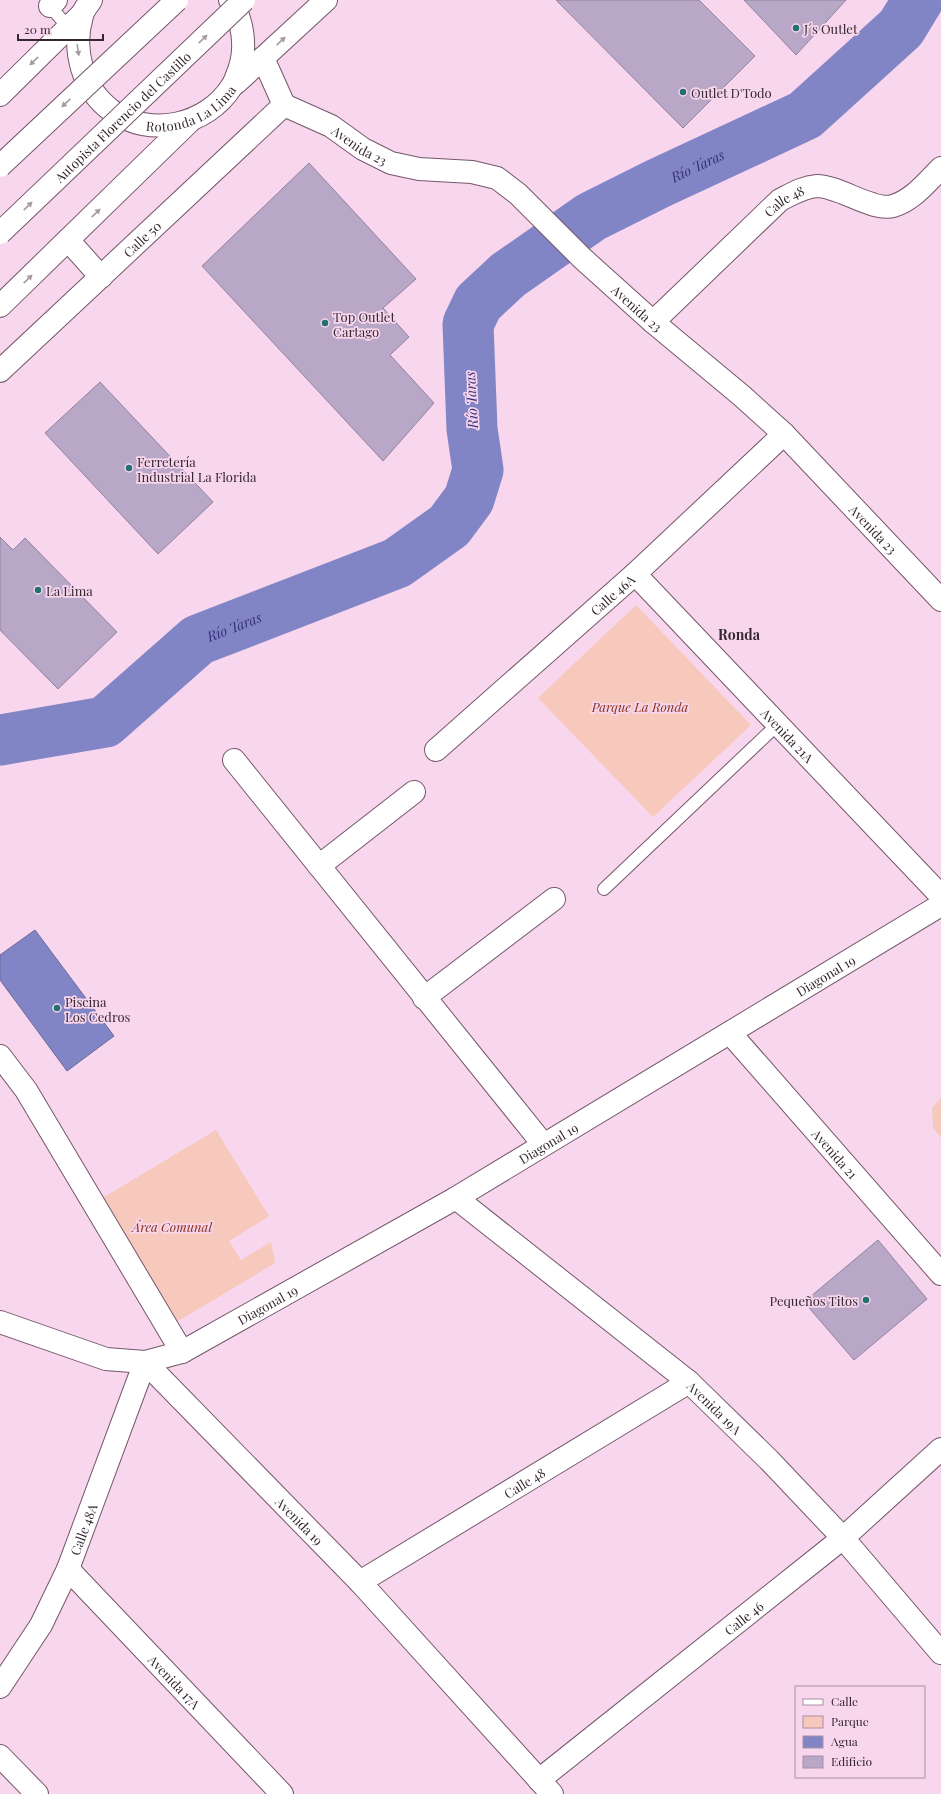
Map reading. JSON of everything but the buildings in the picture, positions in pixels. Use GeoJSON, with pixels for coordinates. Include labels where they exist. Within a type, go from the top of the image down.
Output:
{"type":"FeatureCollection","features":[{"type":"Feature","properties":{"kind":"main road"},"geometry":{"type":"LineString","coordinates":[[0,166],[176,0]]}},
{"type":"Feature","properties":{"kind":"main road","name":"Rotonda La Lima"},"geometry":{"type":"LineString","coordinates":[[81,14],[77,41],[80,67],[93,92],[112,111],[136,123],[163,126],[189,122],[214,108],[232,86],[242,61],[243,34],[235,8],[230,0]]}},
{"type":"Feature","properties":{"kind":"main road","name":"Autopista Florencio del Castillo"},"geometry":{"type":"LineString","coordinates":[[0,233],[244,0]]}},
{"type":"Feature","properties":{"kind":"main road"},"geometry":{"type":"LineString","coordinates":[[232,86],[326,0]]}},
{"type":"Feature","properties":{"kind":"main road"},"geometry":{"type":"LineString","coordinates":[[0,95],[81,14]]}},
{"type":"Feature","properties":{"kind":"main road"},"geometry":{"type":"LineString","coordinates":[[263,58],[284,105]]}},
{"type":"Feature","properties":{"kind":"main road","name":"Avenida 23"},"geometry":{"type":"LineString","coordinates":[[284,105],[331,126],[363,149],[391,163],[419,169],[472,172],[497,178],[518,194],[582,258],[653,322],[742,396],[784,434],[941,600]]}},
{"type":"Feature","properties":{"kind":"main road","name":"Calle 50"},"geometry":{"type":"LineString","coordinates":[[0,371],[284,105]]}},
{"type":"Feature","properties":{"kind":"main road"},"geometry":{"type":"LineString","coordinates":[[0,306],[189,122]]}},
{"type":"Feature","properties":{"kind":"main road","name":"Calle 48"},"geometry":{"type":"LineString","coordinates":[[653,322],[780,200],[802,188],[818,186],[851,195],[878,206],[892,207],[910,198],[941,168]]}},
{"type":"Feature","properties":{"kind":"main road"},"geometry":{"type":"LineString","coordinates":[[68,240],[101,277]]}},
{"type":"Feature","properties":{"kind":"main road","name":"Calle 46A"},"geometry":{"type":"LineString","coordinates":[[436,750],[635,574],[784,434]]}},
{"type":"Feature","properties":{"kind":"main road","name":"Avenida 21A"},"geometry":{"type":"LineString","coordinates":[[635,574],[941,896]]}},
{"type":"Feature","properties":{"kind":"main road"},"geometry":{"type":"LineString","coordinates":[[234,760],[543,1144]]}},
{"type":"Feature","properties":{"kind":"main road"},"geometry":{"type":"LineString","coordinates":[[319,866],[414,792]]}},
{"type":"Feature","properties":{"kind":"main road"},"geometry":{"type":"LineString","coordinates":[[424,998],[554,899]]}},
{"type":"Feature","properties":{"kind":"main road","name":"Diagonal 19"},"geometry":{"type":"LineString","coordinates":[[145,1362],[182,1352],[456,1198],[543,1144],[941,905]]}},
{"type":"Feature","properties":{"kind":"main road","name":"Avenida 21"},"geometry":{"type":"LineString","coordinates":[[730,1033],[941,1274]]}},
{"type":"Feature","properties":{"kind":"main road"},"geometry":{"type":"LineString","coordinates":[[0,1056],[26,1090],[182,1352]]}},
{"type":"Feature","properties":{"kind":"main road","name":"Avenida 19A"},"geometry":{"type":"LineString","coordinates":[[456,1198],[689,1382],[769,1460],[844,1538],[941,1653]]}},
{"type":"Feature","properties":{"kind":"main road"},"geometry":{"type":"LineString","coordinates":[[0,1322],[106,1358],[145,1362]]}},
{"type":"Feature","properties":{"kind":"main road","name":"Calle 48A"},"geometry":{"type":"LineString","coordinates":[[0,1687],[41,1625],[68,1569],[145,1362]]}},
{"type":"Feature","properties":{"kind":"main road","name":"Avenida 19"},"geometry":{"type":"LineString","coordinates":[[145,1362],[360,1582],[545,1787]]}},
{"type":"Feature","properties":{"kind":"main road","name":"Calle 48"},"geometry":{"type":"LineString","coordinates":[[360,1582],[689,1382]]}},
{"type":"Feature","properties":{"kind":"main road","name":"Calle 46"},"geometry":{"type":"LineString","coordinates":[[545,1787],[844,1538],[941,1449]]}},
{"type":"Feature","properties":{"kind":"main road","name":"Avenida 17A"},"geometry":{"type":"LineString","coordinates":[[68,1569],[282,1794]]}},
{"type":"Feature","properties":{"kind":"main road"},"geometry":{"type":"LineString","coordinates":[[0,1756],[37,1794]]}},
{"type":"Feature","properties":{"kind":"lane"},"geometry":{"type":"LineString","coordinates":[[50,2],[81,14]]}},
{"type":"Feature","properties":{"kind":"lane"},"geometry":{"type":"LineString","coordinates":[[604,889],[778,724]]}},
{"type":"Feature","properties":{"kind":"green space","name":"Parque La Ronda"},"geometry":{"type":"Polygon","coordinates":[[[636,605],[751,725],[653,817],[538,698],[636,605]]]}},
{"type":"Feature","properties":{"kind":"green space"},"geometry":{"type":"Polygon","coordinates":[[[941,1098],[941,1137],[933,1128],[932,1108],[941,1098]]]}},
{"type":"Feature","properties":{"kind":"green space","name":"Área Comunal"},"geometry":{"type":"Polygon","coordinates":[[[216,1130],[269,1216],[229,1241],[241,1260],[271,1242],[275,1263],[165,1329],[89,1206],[216,1130]]]}},
{"type":"Feature","properties":{"kind":"water","name":"Piscina Los Cedros"},"geometry":{"type":"Polygon","coordinates":[[[35,930],[114,1036],[67,1071],[0,980],[0,955],[35,930]]]}},
{"type":"Feature","properties":{"kind":"waterway","name":"Río Taras"},"geometry":{"type":"LineString","coordinates":[[0,740],[105,722],[198,640],[397,563],[449,526],[469,499],[478,470],[472,429],[468,324],[478,303],[508,275],[591,217],[659,183],[805,115],[901,28],[918,0]]}},
{"type":"Feature","properties":{"kind":"place","name":"J´s Outlet"},"geometry":{"type":"Point","coordinates":[796,28]}},
{"type":"Feature","properties":{"kind":"place","name":"Outlet D'Todo"},"geometry":{"type":"Point","coordinates":[683,92]}},
{"type":"Feature","properties":{"kind":"place","name":"Top Outlet Cartago"},"geometry":{"type":"Point","coordinates":[325,323]}},
{"type":"Feature","properties":{"kind":"place","name":"Ferretería Industrial La Florida"},"geometry":{"type":"Point","coordinates":[129,468]}},
{"type":"Feature","properties":{"kind":"place","name":"La Lima"},"geometry":{"type":"Point","coordinates":[38,590]}},
{"type":"Feature","properties":{"kind":"place","name":"Piscina Los Cedros"},"geometry":{"type":"Point","coordinates":[57,1008]}},
{"type":"Feature","properties":{"kind":"place","name":"Pequeños Titos"},"geometry":{"type":"Point","coordinates":[866,1300]}},
{"type":"Feature","properties":{"kind":"district","name":"Ronda"},"geometry":{"type":"Point","coordinates":[739,634]}}]}
